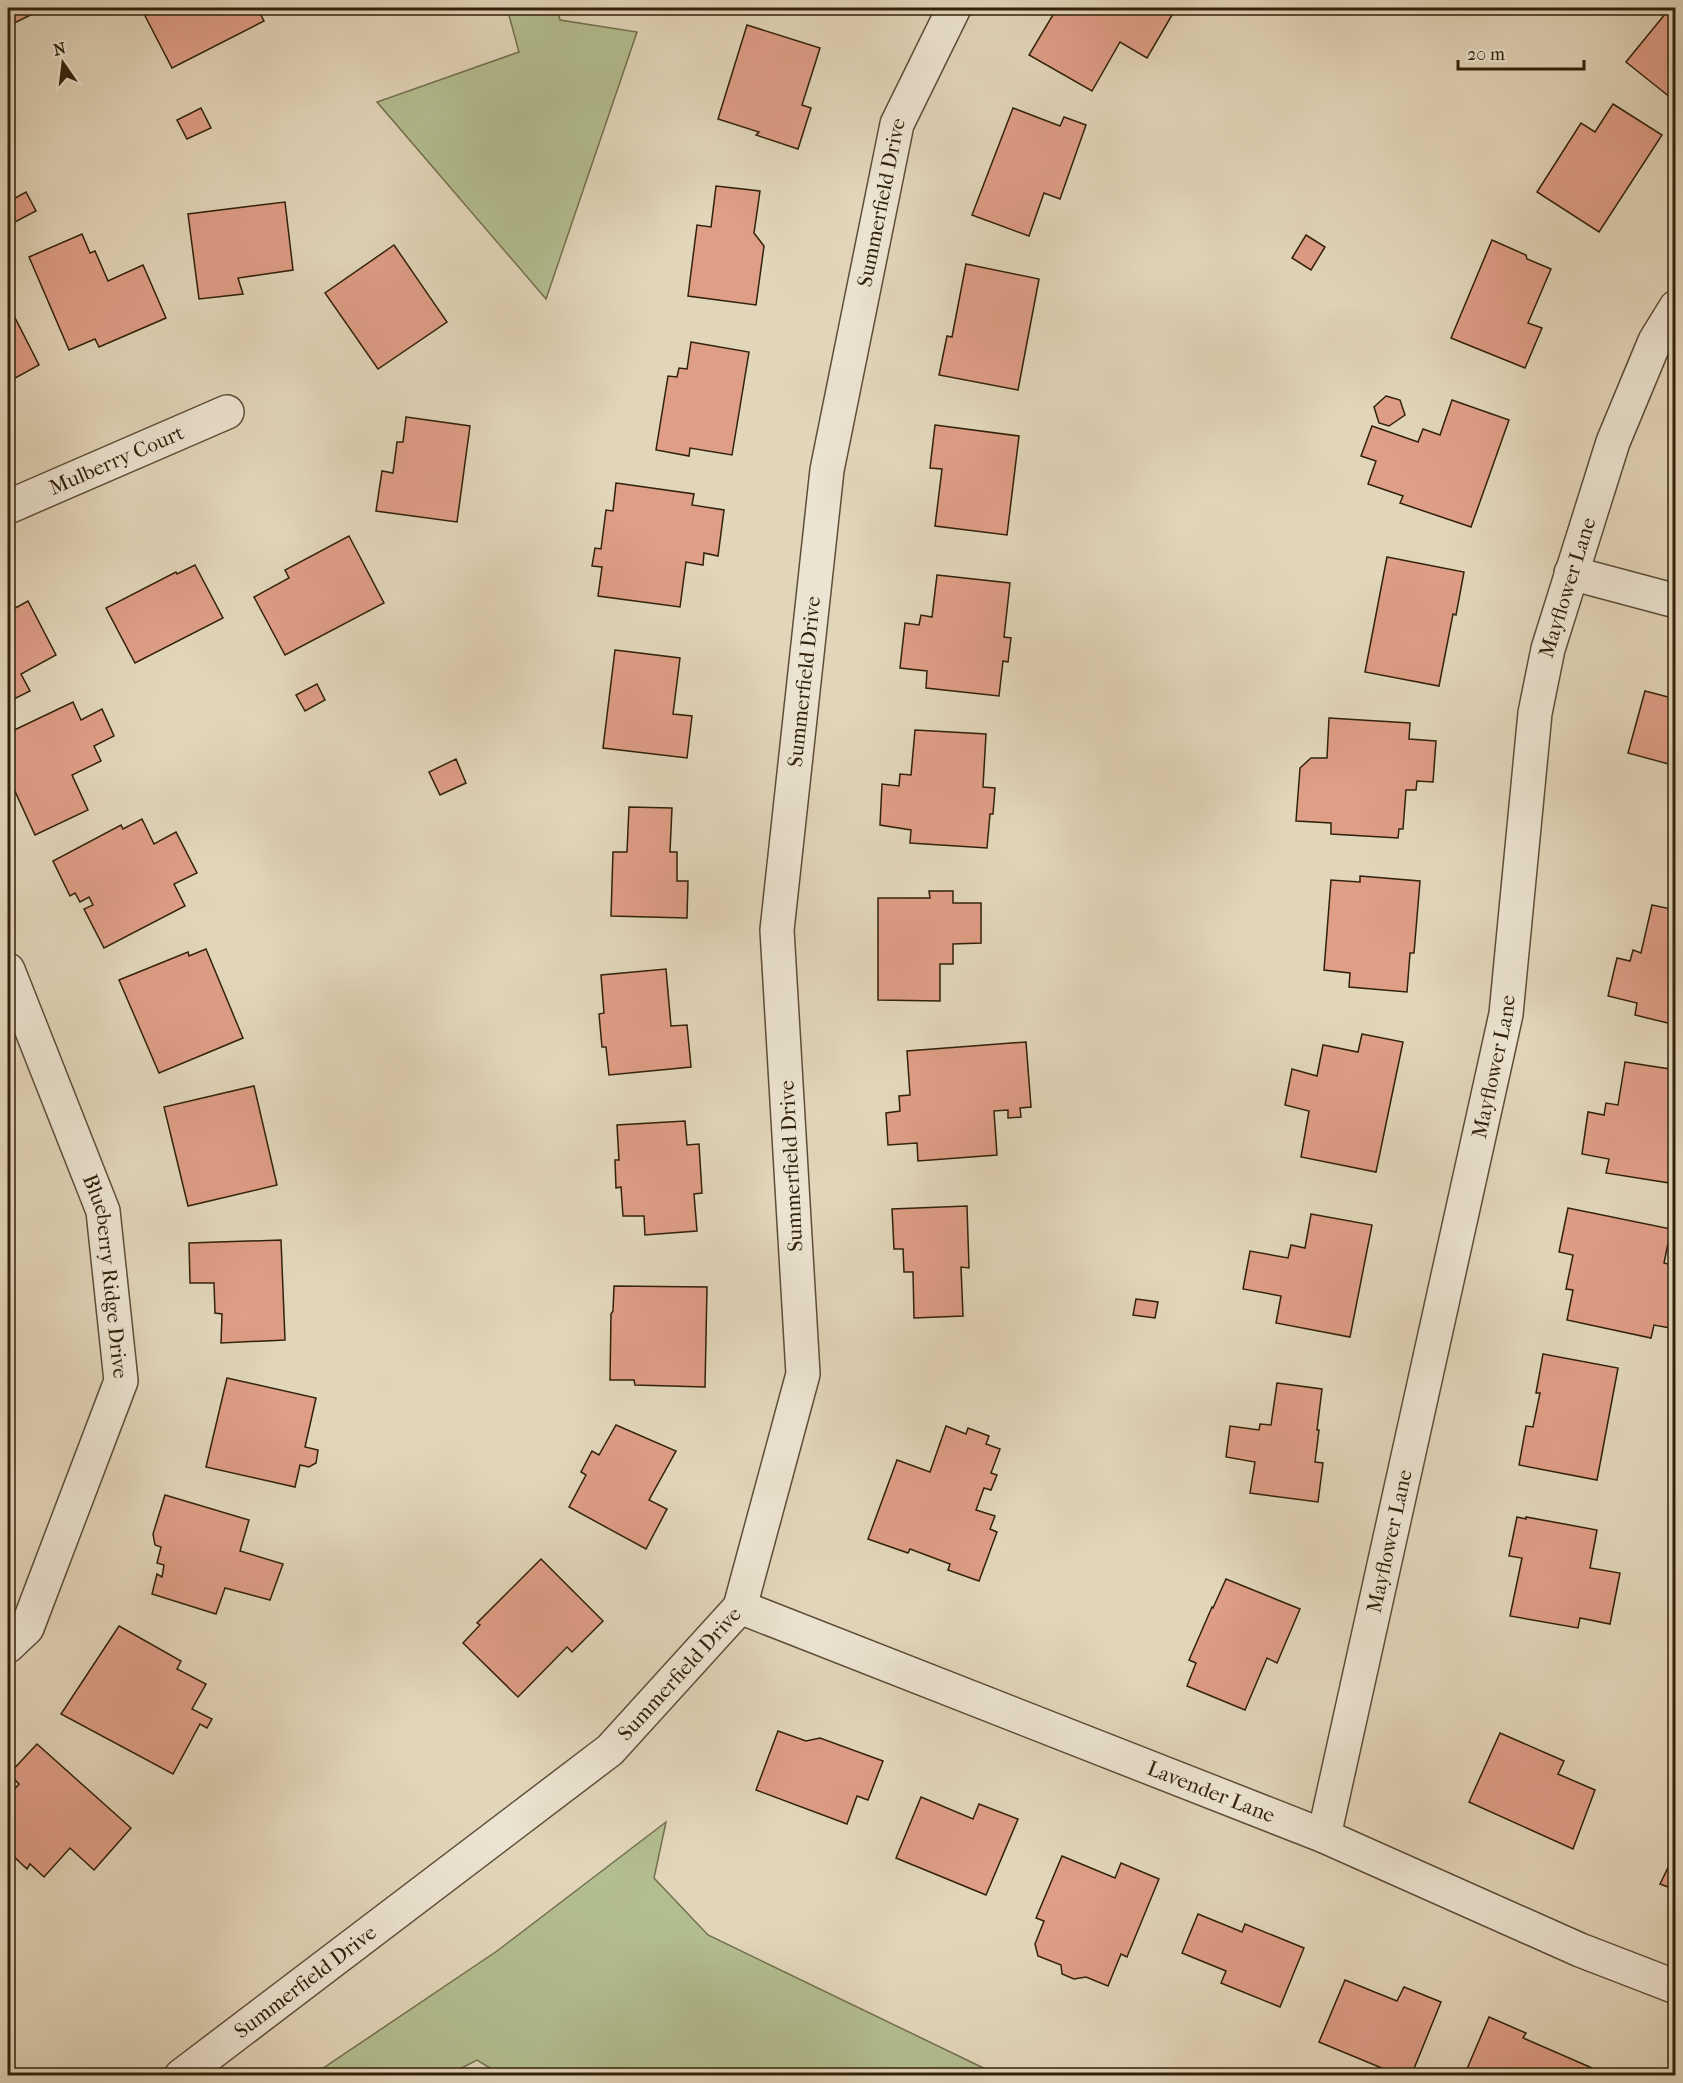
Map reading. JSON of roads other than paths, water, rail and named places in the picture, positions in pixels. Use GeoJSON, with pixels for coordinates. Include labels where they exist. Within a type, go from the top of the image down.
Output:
{"type":"FeatureCollection","features":[{"type":"Feature","properties":{"kind":"street","name":"Summerfield Drive"},"geometry":{"type":"LineString","coordinates":[[181,2076],[610,1750],[740,1607],[803,1374],[777,930],[827,470],[897,124],[954,8]]}},
{"type":"Feature","properties":{"kind":"street","name":"Mayflower Lane"},"geometry":{"type":"LineString","coordinates":[[1324,1836],[1506,1014],[1534,713],[1548,649],[1613,442],[1655,341],[1676,307]]}},
{"type":"Feature","properties":{"kind":"street","name":"Mulberry Court"},"geometry":{"type":"LineString","coordinates":[[8,507],[227,412]]}},
{"type":"Feature","properties":{"kind":"street"},"geometry":{"type":"LineString","coordinates":[[1571,573],[1676,602]]}},
{"type":"Feature","properties":{"kind":"street","name":"Blueberry Ridge Drive"},"geometry":{"type":"LineString","coordinates":[[8,970],[103,1211],[120,1381],[27,1628],[8,1646]]}},
{"type":"Feature","properties":{"kind":"street","name":"Lavender Lane"},"geometry":{"type":"LineString","coordinates":[[740,1607],[1324,1836],[1580,1950],[1676,1987]]}}]}
